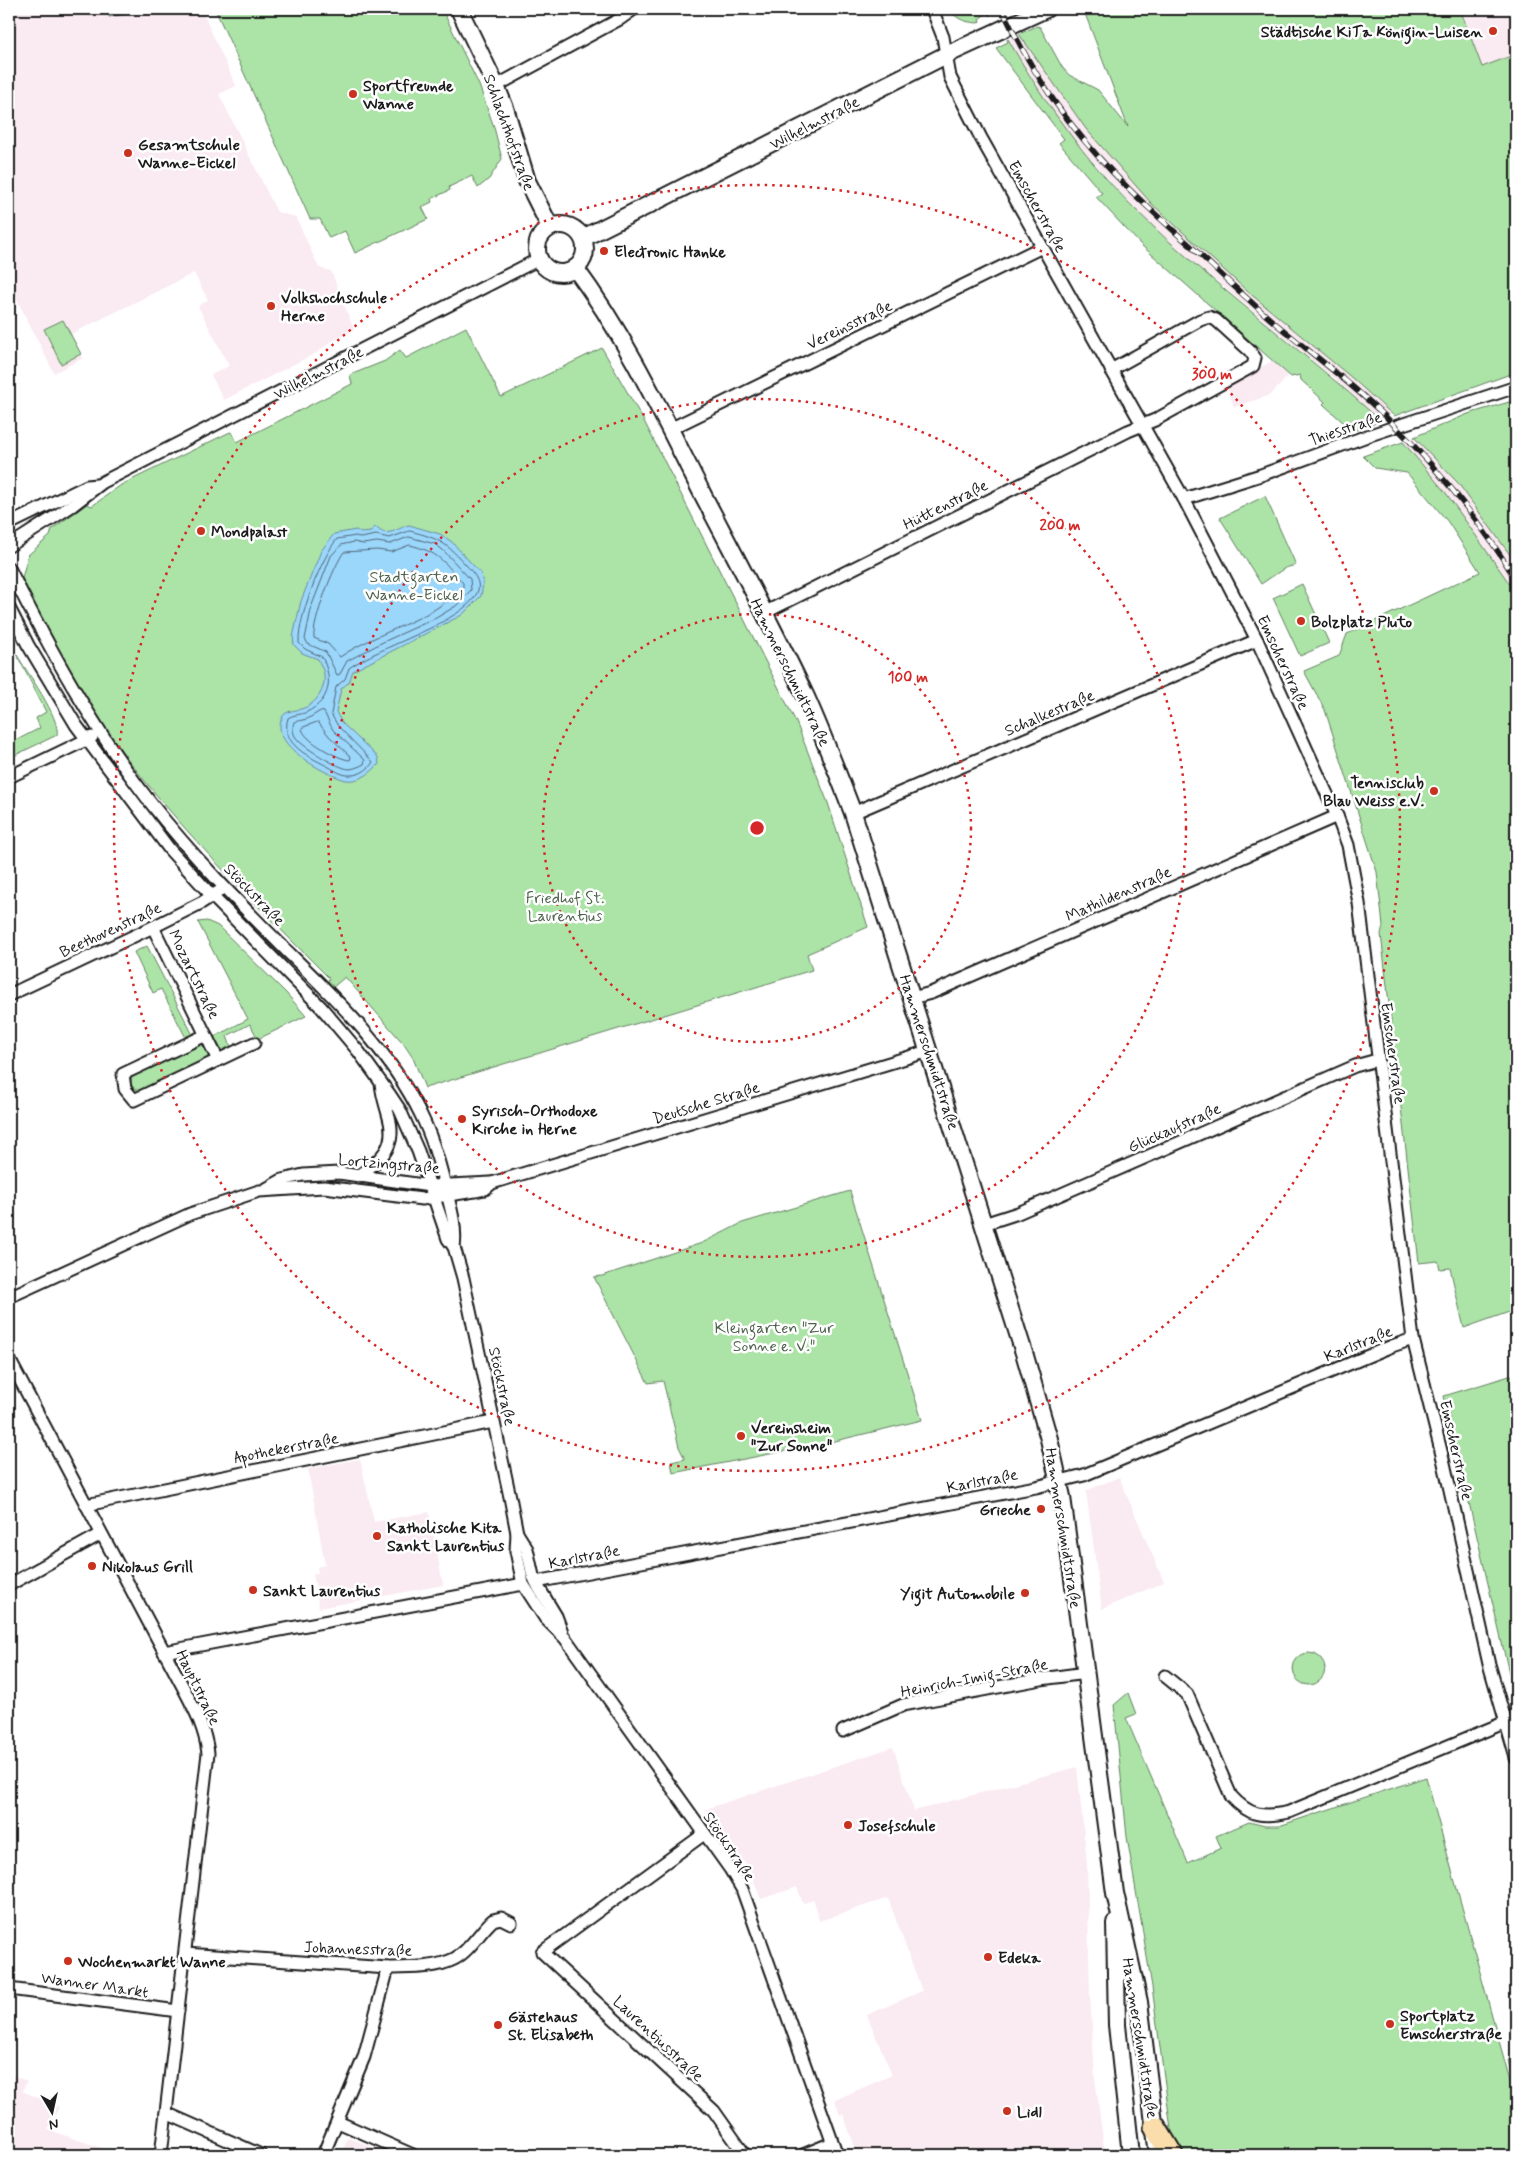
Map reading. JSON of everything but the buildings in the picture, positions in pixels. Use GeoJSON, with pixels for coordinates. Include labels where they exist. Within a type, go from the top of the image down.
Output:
{"type":"FeatureCollection","features":[{"type":"Feature","properties":{"kind":"highway"},"geometry":{"type":"LineString","coordinates":[[1155,2127],[1172,2155]]}},
{"type":"Feature","properties":{"kind":"main road","name":"Schlachthofstraße"},"geometry":{"type":"LineString","coordinates":[[458,9],[496,86],[505,108],[527,181],[550,227]]}},
{"type":"Feature","properties":{"kind":"main road","name":"Wilhelmstraße"},"geometry":{"type":"LineString","coordinates":[[583,238],[946,55],[1046,9]]}},
{"type":"Feature","properties":{"kind":"main road"},"geometry":{"type":"LineString","coordinates":[[563,224],[569,226],[583,238],[585,254],[575,268],[569,272],[555,272],[548,269],[539,259],[538,241],[541,235],[550,227],[563,224]]}},
{"type":"Feature","properties":{"kind":"main road","name":"Hammerschmidtstraße"},"geometry":{"type":"LineString","coordinates":[[575,268],[634,360],[806,697],[853,813],[984,1224],[1049,1438],[1059,1481],[1116,1893],[1139,2002],[1158,2155]]}},
{"type":"Feature","properties":{"kind":"main road","name":"Hammerschmidtstraße"},"geometry":{"type":"LineString","coordinates":[[1116,1893],[1117,2025],[1130,2155]]}},
{"type":"Feature","properties":{"kind":"street"},"geometry":{"type":"LineString","coordinates":[[496,86],[634,9]]}},
{"type":"Feature","properties":{"kind":"street","name":"Emscherstraße"},"geometry":{"type":"LineString","coordinates":[[932,9],[943,38],[950,77],[958,94],[1184,499],[1257,640],[1337,816],[1348,845],[1355,876],[1413,1339],[1444,1462],[1489,1664],[1516,1758]]}},
{"type":"Feature","properties":{"kind":"street","name":"Vereinsstraße"},"geometry":{"type":"LineString","coordinates":[[670,430],[1042,247]]}},
{"type":"Feature","properties":{"kind":"street","name":"Wilhelmstraße"},"geometry":{"type":"LineString","coordinates":[[9,524],[87,486],[97,485],[539,259]]}},
{"type":"Feature","properties":{"kind":"street"},"geometry":{"type":"LineString","coordinates":[[1111,370],[1200,320],[1209,317],[1216,320],[1253,354],[1255,362],[1246,370],[1141,425]]}},
{"type":"Feature","properties":{"kind":"street","name":"Thiesstraße"},"geometry":{"type":"LineString","coordinates":[[1184,499],[1261,475],[1367,436],[1516,387]]}},
{"type":"Feature","properties":{"kind":"street","name":"Hüttenstraße"},"geometry":{"type":"LineString","coordinates":[[764,613],[1141,425]]}},
{"type":"Feature","properties":{"kind":"street","name":"Wilhelmstraße"},"geometry":{"type":"LineString","coordinates":[[9,546],[92,492],[97,485]]}},
{"type":"Feature","properties":{"kind":"street","name":"Stöckstraße"},"geometry":{"type":"LineString","coordinates":[[9,568],[66,678],[100,732],[160,814],[224,888],[333,996],[365,1031],[389,1063],[422,1116],[437,1154],[448,1197],[455,1236],[454,1247],[473,1322],[517,1532],[516,1551],[523,1584],[545,1618],[565,1638],[730,1869],[742,1889],[837,2155]]}},
{"type":"Feature","properties":{"kind":"street","name":"Stöckstraße"},"geometry":{"type":"LineString","coordinates":[[9,608],[45,675],[87,740],[170,850],[320,1007],[381,1082],[400,1110],[408,1127],[448,1239],[454,1247]]}},
{"type":"Feature","properties":{"kind":"street","name":"Schalkestraße"},"geometry":{"type":"LineString","coordinates":[[853,813],[1257,640]]}},
{"type":"Feature","properties":{"kind":"street"},"geometry":{"type":"LineString","coordinates":[[9,777],[100,732]]}},
{"type":"Feature","properties":{"kind":"street","name":"Mathildenstraße"},"geometry":{"type":"LineString","coordinates":[[912,998],[940,989],[1337,816]]}},
{"type":"Feature","properties":{"kind":"street","name":"Beethovenstraße"},"geometry":{"type":"LineString","coordinates":[[9,995],[154,927],[224,888]]}},
{"type":"Feature","properties":{"kind":"street","name":"Mozartstraße"},"geometry":{"type":"LineString","coordinates":[[154,927],[206,1035],[218,1060],[134,1100],[125,1089],[123,1074],[206,1035]]}},
{"type":"Feature","properties":{"kind":"street"},"geometry":{"type":"LineString","coordinates":[[218,1060],[254,1043]]}},
{"type":"Feature","properties":{"kind":"street","name":"Deutsche Straße"},"geometry":{"type":"LineString","coordinates":[[492,1183],[929,1051]]}},
{"type":"Feature","properties":{"kind":"street","name":"Glückaufstraße"},"geometry":{"type":"LineString","coordinates":[[984,1224],[1018,1213],[1355,1066],[1377,1060]]}},
{"type":"Feature","properties":{"kind":"street","name":"Stöckstraße"},"geometry":{"type":"LineString","coordinates":[[360,1175],[380,1160],[389,1146],[392,1130],[382,1096],[381,1082]]}},
{"type":"Feature","properties":{"kind":"street","name":"Lortzingstraße"},"geometry":{"type":"LineString","coordinates":[[9,1297],[190,1214],[263,1190],[282,1180],[303,1175],[338,1173],[430,1186],[492,1183]]}},
{"type":"Feature","properties":{"kind":"street","name":"Lortzingstraße"},"geometry":{"type":"LineString","coordinates":[[263,1190],[324,1187],[412,1199],[448,1197],[485,1189],[492,1183]]}},
{"type":"Feature","properties":{"kind":"street","name":"Karlstraße"},"geometry":{"type":"LineString","coordinates":[[536,1582],[1059,1481],[1099,1469],[1392,1346],[1413,1339]]}},
{"type":"Feature","properties":{"kind":"street","name":"Hauptstraße"},"geometry":{"type":"LineString","coordinates":[[9,1359],[164,1652],[205,1734],[208,1753],[160,2155]]}},
{"type":"Feature","properties":{"kind":"street","name":"Apothekerstraße"},"geometry":{"type":"LineString","coordinates":[[86,1505],[494,1422]]}},
{"type":"Feature","properties":{"kind":"street","name":"Stöckstraße"},"geometry":{"type":"LineString","coordinates":[[517,1532],[527,1549],[536,1582],[556,1616],[565,1638]]}},
{"type":"Feature","properties":{"kind":"street"},"geometry":{"type":"LineString","coordinates":[[9,1585],[101,1534]]}},
{"type":"Feature","properties":{"kind":"street"},"geometry":{"type":"LineString","coordinates":[[164,1652],[523,1584]]}},
{"type":"Feature","properties":{"kind":"street","name":"Heinrich-Imig-Straße"},"geometry":{"type":"LineString","coordinates":[[843,1731],[904,1705],[1041,1679],[1086,1673]]}},
{"type":"Feature","properties":{"kind":"street"},"geometry":{"type":"LineString","coordinates":[[1165,1676],[1187,1694],[1231,1796],[1242,1808],[1263,1815],[1290,1812],[1506,1722]]}},
{"type":"Feature","properties":{"kind":"street","name":"Laurentiusstraße"},"geometry":{"type":"LineString","coordinates":[[704,1834],[542,1952],[714,2111],[745,2155]]}},
{"type":"Feature","properties":{"kind":"street","name":"Johannesstraße"},"geometry":{"type":"LineString","coordinates":[[185,1954],[388,1968],[435,1965],[455,1959],[493,1920],[501,1918],[511,1923]]}},
{"type":"Feature","properties":{"kind":"street"},"geometry":{"type":"LineString","coordinates":[[323,2155],[364,2057],[388,1968]]}},
{"type":"Feature","properties":{"kind":"street","name":"Wanner Markt"},"geometry":{"type":"LineString","coordinates":[[9,1989],[178,2011]]}},
{"type":"Feature","properties":{"kind":"street"},"geometry":{"type":"LineString","coordinates":[[166,2113],[261,2155]]}},
{"type":"Feature","properties":{"kind":"street"},"geometry":{"type":"LineString","coordinates":[[338,2122],[413,2155]]}},
{"type":"Feature","properties":{"kind":"street"},"geometry":{"type":"LineString","coordinates":[[803,2155],[832,2143]]}},
{"type":"Feature","properties":{"kind":"shaded area","name":"Gesamtschule Wanne-Eickel"},"geometry":{"type":"Polygon","coordinates":[[[9,9],[201,9],[236,86],[219,94],[277,212],[296,217],[319,268],[331,271],[354,330],[329,343],[318,352],[224,400],[211,375],[229,366],[198,306],[208,300],[194,273],[71,334],[83,358],[54,373],[9,284],[9,9]]]}},
{"type":"Feature","properties":{"kind":"shaded area","name":"Städtische KiTa Königin-Luisen"},"geometry":{"type":"Polygon","coordinates":[[[1460,9],[1516,9],[1516,54],[1482,67],[1460,9]]]}},
{"type":"Feature","properties":{"kind":"shaded area"},"geometry":{"type":"Polygon","coordinates":[[[1019,34],[1064,98],[1151,203],[1392,414],[1377,416],[1381,421],[1336,380],[1180,251],[1136,210],[1067,132],[1048,106],[1008,39],[1019,34]]]}},
{"type":"Feature","properties":{"kind":"shaded area"},"geometry":{"type":"Polygon","coordinates":[[[1272,361],[1288,375],[1280,385],[1270,395],[1234,407],[1227,386],[1272,361]]]}},
{"type":"Feature","properties":{"kind":"shaded area"},"geometry":{"type":"Polygon","coordinates":[[[1414,437],[1458,483],[1512,556],[1516,563],[1516,593],[1446,493],[1403,442],[1414,437]]]}},
{"type":"Feature","properties":{"kind":"shaded area","name":"Katholische Kita Sankt Laurentius"},"geometry":{"type":"Polygon","coordinates":[[[360,1459],[374,1522],[429,1512],[443,1585],[319,1608],[313,1574],[318,1573],[317,1567],[325,1565],[308,1469],[360,1459]]]}},
{"type":"Feature","properties":{"kind":"shaded area"},"geometry":{"type":"Polygon","coordinates":[[[1119,1477],[1164,1582],[1102,1609],[1086,1491],[1119,1477]]]}},
{"type":"Feature","properties":{"kind":"shaded area"},"geometry":{"type":"Polygon","coordinates":[[[893,1747],[914,1811],[1077,1767],[1087,1864],[1090,1997],[1095,2078],[1105,2155],[858,2155],[843,2114],[840,2115],[835,2100],[892,2075],[867,2015],[922,1991],[888,1898],[819,1921],[814,1900],[803,1903],[797,1887],[761,1899],[748,1867],[706,1809],[893,1747]]]}},
{"type":"Feature","properties":{"kind":"shaded area"},"geometry":{"type":"Polygon","coordinates":[[[9,2074],[27,2081],[22,2091],[59,2107],[48,2130],[102,2148],[100,2155],[9,2155],[9,2074]]]}},
{"type":"Feature","properties":{"kind":"shaded area"},"geometry":{"type":"Polygon","coordinates":[[[348,2138],[365,2144],[389,2155],[341,2155],[348,2138]]]}},
{"type":"Feature","properties":{"kind":"green space"},"geometry":{"type":"Polygon","coordinates":[[[108,9],[153,9],[109,17],[108,9]]]}},
{"type":"Feature","properties":{"kind":"green space","name":"Sportfreunde Wanne"},"geometry":{"type":"Polygon","coordinates":[[[215,9],[442,9],[479,85],[494,127],[502,159],[489,179],[478,188],[472,176],[449,187],[450,190],[431,199],[432,202],[422,207],[428,219],[355,253],[345,231],[329,238],[320,219],[310,219],[215,9]]]}},
{"type":"Feature","properties":{"kind":"green space"},"geometry":{"type":"Polygon","coordinates":[[[949,9],[987,9],[990,16],[987,13],[979,19],[978,23],[969,22],[958,18],[949,9]]]}},
{"type":"Feature","properties":{"kind":"green space"},"geometry":{"type":"Polygon","coordinates":[[[1090,9],[1460,9],[1482,67],[1516,54],[1516,372],[1394,416],[1352,378],[1247,291],[1151,203],[1086,129],[1019,34],[1037,26],[1040,27],[1062,67],[1069,75],[1098,90],[1128,127],[1084,11],[1090,9]]]}},
{"type":"Feature","properties":{"kind":"green space"},"geometry":{"type":"Polygon","coordinates":[[[1008,39],[1036,86],[1066,130],[1137,211],[1196,265],[1381,421],[1356,430],[1345,424],[1323,404],[1325,402],[1301,380],[1300,375],[1291,377],[1141,245],[1096,197],[1102,193],[1059,143],[1064,139],[996,48],[1008,42],[1008,39]]]}},
{"type":"Feature","properties":{"kind":"green space"},"geometry":{"type":"Polygon","coordinates":[[[63,320],[81,354],[61,364],[44,329],[63,320]]]}},
{"type":"Feature","properties":{"kind":"green space","name":"Stadtgarten Wanne-Eickel"},"geometry":{"type":"Polygon","coordinates":[[[466,327],[501,397],[602,348],[645,423],[796,722],[828,803],[868,927],[807,954],[812,970],[425,1088],[413,1058],[403,1043],[345,977],[332,988],[328,984],[329,978],[202,847],[143,778],[89,705],[62,659],[22,578],[28,555],[50,536],[52,529],[87,504],[92,506],[121,485],[228,433],[231,432],[237,442],[352,384],[350,375],[385,361],[400,350],[406,358],[466,327]]]}},
{"type":"Feature","properties":{"kind":"green space"},"geometry":{"type":"Polygon","coordinates":[[[1516,400],[1516,563],[1458,483],[1414,437],[1468,414],[1516,400]]]}},
{"type":"Feature","properties":{"kind":"green space"},"geometry":{"type":"Polygon","coordinates":[[[1403,442],[1446,493],[1516,593],[1516,1321],[1512,1311],[1464,1328],[1450,1268],[1440,1269],[1438,1261],[1419,1263],[1381,934],[1383,926],[1377,872],[1325,710],[1304,671],[1339,656],[1347,634],[1480,572],[1448,522],[1407,473],[1375,468],[1363,456],[1403,442]]]}},
{"type":"Feature","properties":{"kind":"green space"},"geometry":{"type":"Polygon","coordinates":[[[1265,496],[1296,565],[1285,568],[1261,584],[1220,518],[1265,496]]]}},
{"type":"Feature","properties":{"kind":"green space","name":"Bolzplatz Pluto"},"geometry":{"type":"Polygon","coordinates":[[[1302,584],[1329,643],[1300,656],[1273,598],[1302,584]]]}},
{"type":"Feature","properties":{"kind":"green space"},"geometry":{"type":"Polygon","coordinates":[[[17,655],[54,718],[57,735],[9,758],[9,744],[40,728],[36,718],[46,712],[17,655]]]}},
{"type":"Feature","properties":{"kind":"green space"},"geometry":{"type":"Polygon","coordinates":[[[207,921],[218,926],[286,993],[306,1016],[258,1039],[250,1024],[227,1036],[231,1047],[222,1051],[214,1037],[248,1019],[198,922],[207,921]]]}},
{"type":"Feature","properties":{"kind":"green space"},"geometry":{"type":"Polygon","coordinates":[[[147,946],[193,1035],[186,1038],[161,989],[153,993],[134,952],[147,946]]]}},
{"type":"Feature","properties":{"kind":"green space"},"geometry":{"type":"Polygon","coordinates":[[[202,1042],[209,1053],[207,1060],[141,1091],[133,1087],[131,1080],[134,1074],[202,1042]]]}},
{"type":"Feature","properties":{"kind":"green space","name":"Kleingarten \"Zur Sonne e. V.\""},"geometry":{"type":"Polygon","coordinates":[[[850,1191],[922,1420],[831,1442],[673,1473],[671,1462],[685,1459],[679,1447],[663,1381],[648,1383],[594,1277],[702,1243],[742,1223],[850,1191]]]}},
{"type":"Feature","properties":{"kind":"green space"},"geometry":{"type":"Polygon","coordinates":[[[1516,1374],[1516,1703],[1444,1396],[1516,1374]]]}},
{"type":"Feature","properties":{"kind":"green space"},"geometry":{"type":"Polygon","coordinates":[[[1309,1653],[1320,1658],[1325,1669],[1320,1680],[1309,1685],[1298,1680],[1293,1669],[1298,1658],[1309,1653]]]}},
{"type":"Feature","properties":{"kind":"green space"},"geometry":{"type":"Polygon","coordinates":[[[1128,1693],[1136,1714],[1126,1718],[1188,1863],[1221,1848],[1216,1836],[1249,1822],[1265,1826],[1279,1826],[1426,1777],[1516,2102],[1516,2155],[1168,2155],[1172,2137],[1152,1987],[1127,1837],[1114,1705],[1128,1693]]]}},
{"type":"Feature","properties":{"kind":"green space"},"geometry":{"type":"Polygon","coordinates":[[[1516,2056],[1516,2098],[1508,2059],[1516,2056]]]}},
{"type":"Feature","properties":{"kind":"water"},"geometry":{"type":"Polygon","coordinates":[[[409,525],[440,534],[452,542],[481,574],[483,584],[481,596],[462,615],[353,671],[349,682],[341,689],[336,712],[342,723],[378,757],[379,764],[372,771],[356,780],[346,780],[325,772],[301,757],[283,737],[280,727],[285,714],[306,707],[319,696],[324,680],[324,674],[318,659],[302,653],[294,645],[293,637],[301,601],[321,551],[334,534],[356,530],[362,533],[371,532],[376,527],[384,532],[392,532],[409,525]]]}},
{"type":"Feature","properties":{"kind":"railway"},"geometry":{"type":"LineString","coordinates":[[1002,9],[1025,54],[1043,83],[1062,112],[1099,158],[1144,204],[1240,292],[1357,391],[1404,435],[1456,494],[1516,580]]}},
{"type":"Feature","properties":{"kind":"place","name":"Städtische KiTa Königin-Luisen"},"geometry":{"type":"Point","coordinates":[1493,31]}},
{"type":"Feature","properties":{"kind":"place","name":"Sportfreunde Wanne"},"geometry":{"type":"Point","coordinates":[353,94]}},
{"type":"Feature","properties":{"kind":"place","name":"Gesamtschule Wanne-Eickel"},"geometry":{"type":"Point","coordinates":[128,153]}},
{"type":"Feature","properties":{"kind":"place","name":"Electronic Hanke"},"geometry":{"type":"Point","coordinates":[604,251]}},
{"type":"Feature","properties":{"kind":"place","name":"Volkshochschule Herne"},"geometry":{"type":"Point","coordinates":[271,306]}},
{"type":"Feature","properties":{"kind":"place","name":"Mondpalast"},"geometry":{"type":"Point","coordinates":[201,531]}},
{"type":"Feature","properties":{"kind":"place","name":"Bolzplatz Pluto"},"geometry":{"type":"Point","coordinates":[1301,621]}},
{"type":"Feature","properties":{"kind":"place","name":"Tennisclub Blau Weiss e.V."},"geometry":{"type":"Point","coordinates":[1434,791]}},
{"type":"Feature","properties":{"kind":"place","name":"Syrisch-Orthodoxe Kirche in Herne"},"geometry":{"type":"Point","coordinates":[462,1119]}},
{"type":"Feature","properties":{"kind":"place","name":"Vereinsheim \"Zur Sonne\""},"geometry":{"type":"Point","coordinates":[741,1436]}},
{"type":"Feature","properties":{"kind":"place","name":"Grieche"},"geometry":{"type":"Point","coordinates":[1041,1509]}},
{"type":"Feature","properties":{"kind":"place","name":"Katholische Kita Sankt Laurentius"},"geometry":{"type":"Point","coordinates":[377,1536]}},
{"type":"Feature","properties":{"kind":"place","name":"Nikolaus Grill"},"geometry":{"type":"Point","coordinates":[92,1566]}},
{"type":"Feature","properties":{"kind":"place","name":"Sankt Laurentius"},"geometry":{"type":"Point","coordinates":[253,1590]}},
{"type":"Feature","properties":{"kind":"place","name":"Yigit Automobile"},"geometry":{"type":"Point","coordinates":[1025,1593]}},
{"type":"Feature","properties":{"kind":"place","name":"Josefschule"},"geometry":{"type":"Point","coordinates":[848,1825]}},
{"type":"Feature","properties":{"kind":"place","name":"Edeka"},"geometry":{"type":"Point","coordinates":[988,1957]}},
{"type":"Feature","properties":{"kind":"place","name":"Wochenmarkt Wanne"},"geometry":{"type":"Point","coordinates":[68,1961]}},
{"type":"Feature","properties":{"kind":"place","name":"Sportplatz Emscherstraße"},"geometry":{"type":"Point","coordinates":[1390,2024]}},
{"type":"Feature","properties":{"kind":"place","name":"Gästehaus St. Elisabeth"},"geometry":{"type":"Point","coordinates":[498,2025]}},
{"type":"Feature","properties":{"kind":"place","name":"Lidl"},"geometry":{"type":"Point","coordinates":[1007,2111]}},
{"type":"Feature","properties":{"kind":"park label","name":"Friedhof St. Laurentius"},"geometry":{"type":"Point","coordinates":[565,906]}}]}
